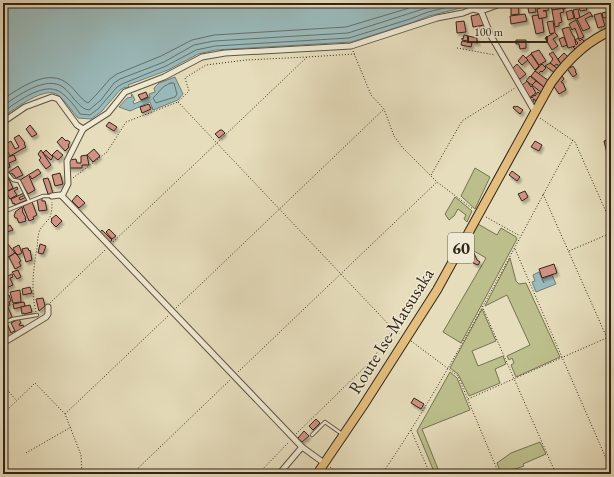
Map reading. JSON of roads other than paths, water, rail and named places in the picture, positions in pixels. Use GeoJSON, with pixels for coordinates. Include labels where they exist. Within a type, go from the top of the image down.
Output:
{"type":"FeatureCollection","features":[{"type":"Feature","properties":{"kind":"main road","name":"Route Ise-Matsusaka"},"geometry":{"type":"LineString","coordinates":[[317,474],[344,436],[407,339],[444,278],[551,83],[568,62],[591,42],[611,31]]}},
{"type":"Feature","properties":{"kind":"street"},"geometry":{"type":"LineString","coordinates":[[481,11],[503,3]]}},
{"type":"Feature","properties":{"kind":"street"},"geometry":{"type":"LineString","coordinates":[[62,196],[68,182],[67,161],[83,129],[108,113],[125,92],[164,77],[202,56],[225,53],[351,46],[437,18],[463,13],[474,6],[481,11],[491,36],[534,112]]}},
{"type":"Feature","properties":{"kind":"street"},"geometry":{"type":"LineString","coordinates":[[3,122],[24,107],[52,97],[58,99],[77,125],[83,129]]}},
{"type":"Feature","properties":{"kind":"street"},"geometry":{"type":"LineString","coordinates":[[52,196],[62,196],[173,311],[292,438],[302,448],[324,463]]}},
{"type":"Feature","properties":{"kind":"street"},"geometry":{"type":"LineString","coordinates":[[3,343],[46,318],[48,314],[48,307]]}},
{"type":"Feature","properties":{"kind":"street"},"geometry":{"type":"LineString","coordinates":[[279,474],[302,448]]}},
{"type":"Feature","properties":{"kind":"lane"},"geometry":{"type":"LineString","coordinates":[[3,174],[8,174],[13,180],[19,181],[29,201]]}},
{"type":"Feature","properties":{"kind":"lane"},"geometry":{"type":"LineString","coordinates":[[3,212],[43,196],[52,196]]}},
{"type":"Feature","properties":{"kind":"lane"},"geometry":{"type":"LineString","coordinates":[[3,323],[13,319],[37,315]]}},
{"type":"Feature","properties":{"kind":"lane"},"geometry":{"type":"LineString","coordinates":[[312,435],[325,422],[344,436]]}},
{"type":"Feature","properties":{"kind":"water"},"geometry":{"type":"Polygon","coordinates":[[[3,3],[469,3],[465,7],[429,16],[351,42],[215,50],[198,54],[168,70],[128,85],[129,87],[125,87],[120,90],[102,111],[91,119],[78,118],[61,97],[53,93],[38,95],[3,117],[3,3]]]}},
{"type":"Feature","properties":{"kind":"water"},"geometry":{"type":"Polygon","coordinates":[[[175,77],[183,94],[178,100],[153,110],[150,102],[130,111],[119,107],[127,98],[132,97],[131,94],[135,100],[133,101],[134,104],[150,97],[149,94],[155,92],[154,88],[159,83],[175,77]]]}},
{"type":"Feature","properties":{"kind":"water"},"geometry":{"type":"Polygon","coordinates":[[[539,272],[542,279],[552,275],[556,284],[536,292],[532,282],[535,281],[533,275],[539,272]]]}}]}
